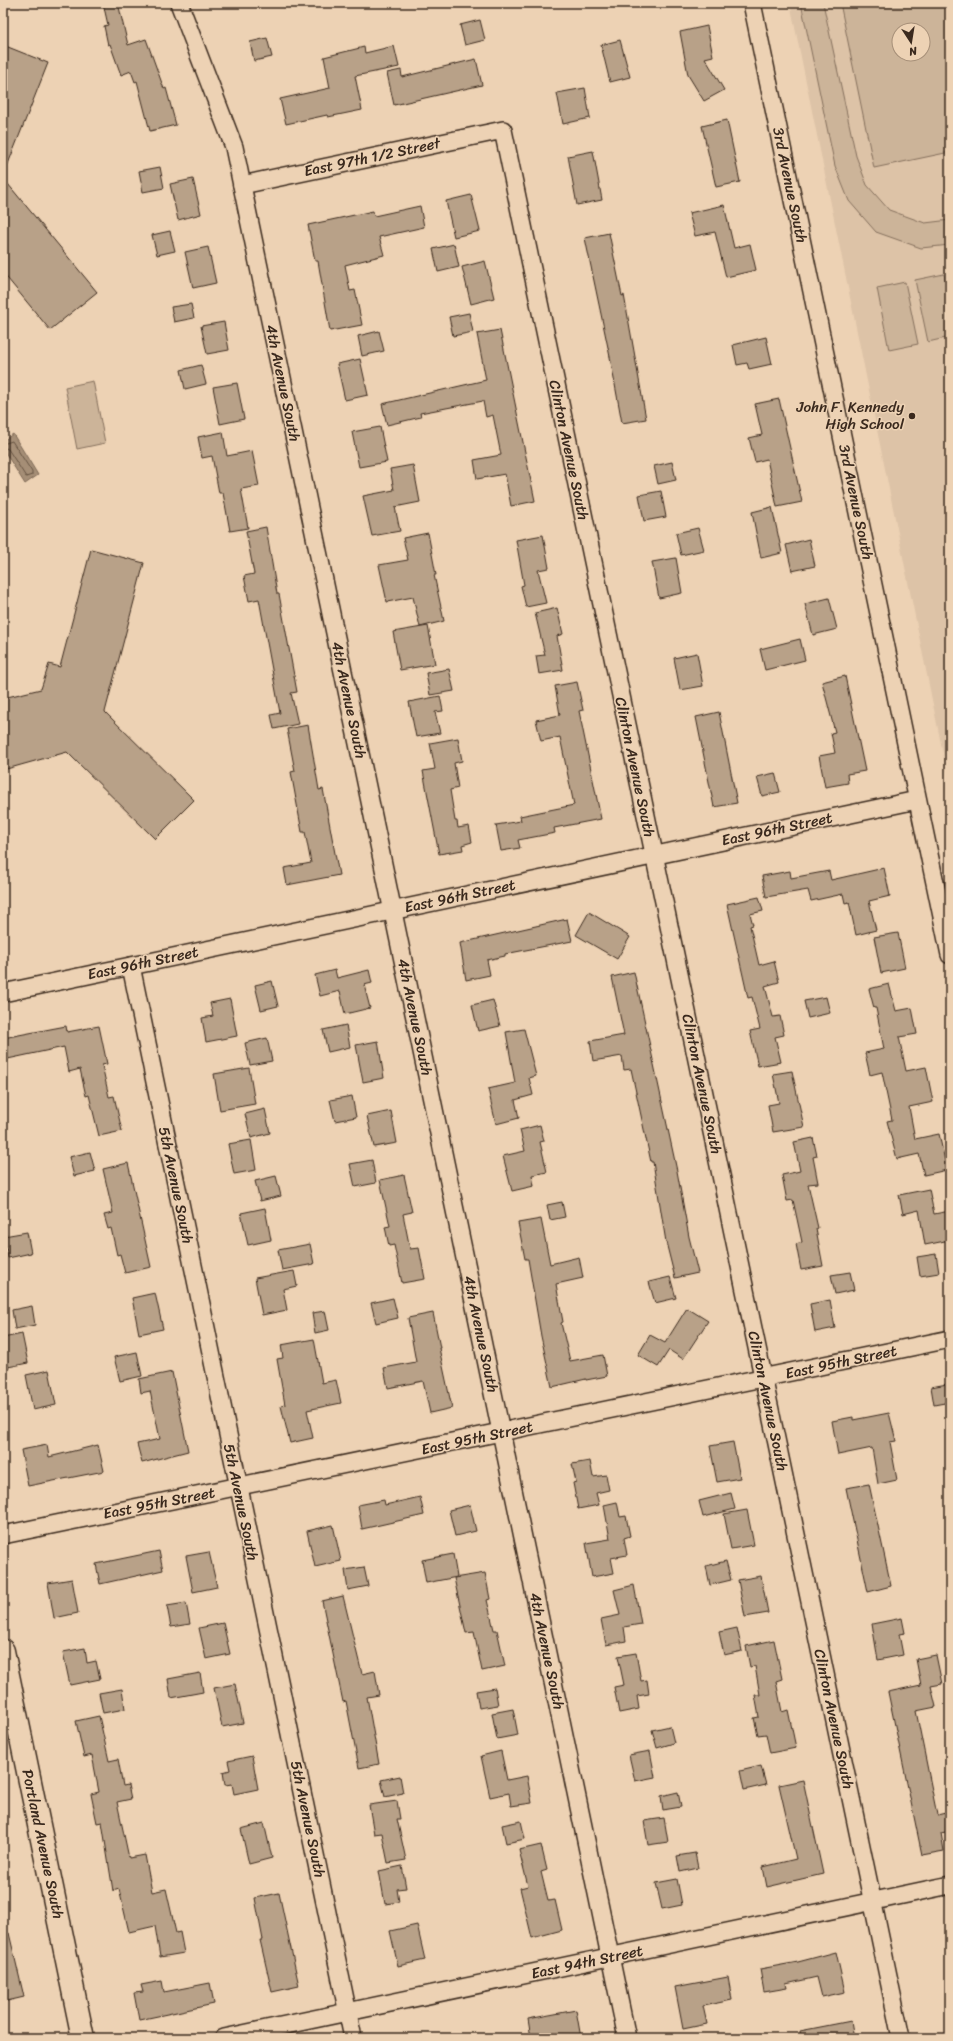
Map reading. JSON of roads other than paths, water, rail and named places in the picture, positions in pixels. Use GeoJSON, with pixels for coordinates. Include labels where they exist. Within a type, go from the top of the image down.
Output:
{"type":"FeatureCollection","features":[{"type":"Feature","properties":{"kind":"main road","name":"Portland Avenue South"},"geometry":{"type":"LineString","coordinates":[[3,1651],[83,2038]]}},
{"type":"Feature","properties":{"kind":"street","name":"4th Avenue South"},"geometry":{"type":"LineString","coordinates":[[179,3],[234,147],[627,2038]]}},
{"type":"Feature","properties":{"kind":"street","name":"3rd Avenue South"},"geometry":{"type":"LineString","coordinates":[[752,3],[950,955]]}},
{"type":"Feature","properties":{"kind":"street","name":"East 97th 1/2 Street"},"geometry":{"type":"LineString","coordinates":[[242,185],[503,130]]}},
{"type":"Feature","properties":{"kind":"street","name":"Clinton Avenue South"},"geometry":{"type":"LineString","coordinates":[[503,130],[901,2038]]}},
{"type":"Feature","properties":{"kind":"street","name":"East 96th Street"},"geometry":{"type":"LineString","coordinates":[[3,993],[917,800]]}},
{"type":"Feature","properties":{"kind":"street","name":"5th Avenue South"},"geometry":{"type":"LineString","coordinates":[[130,966],[353,2038]]}},
{"type":"Feature","properties":{"kind":"street","name":"East 95th Street"},"geometry":{"type":"LineString","coordinates":[[3,1535],[950,1339]]}},
{"type":"Feature","properties":{"kind":"street","name":"East 94th Street"},"geometry":{"type":"LineString","coordinates":[[224,2038],[950,1885]]}},
{"type":"Feature","properties":{"kind":"water"},"geometry":{"type":"Polygon","coordinates":[[[13,434],[38,475],[25,484],[3,449],[3,441],[13,434]]]}},
{"type":"Feature","properties":{"kind":"place","name":"John F. Kennedy High School"},"geometry":{"type":"Point","coordinates":[912,416]}}]}
